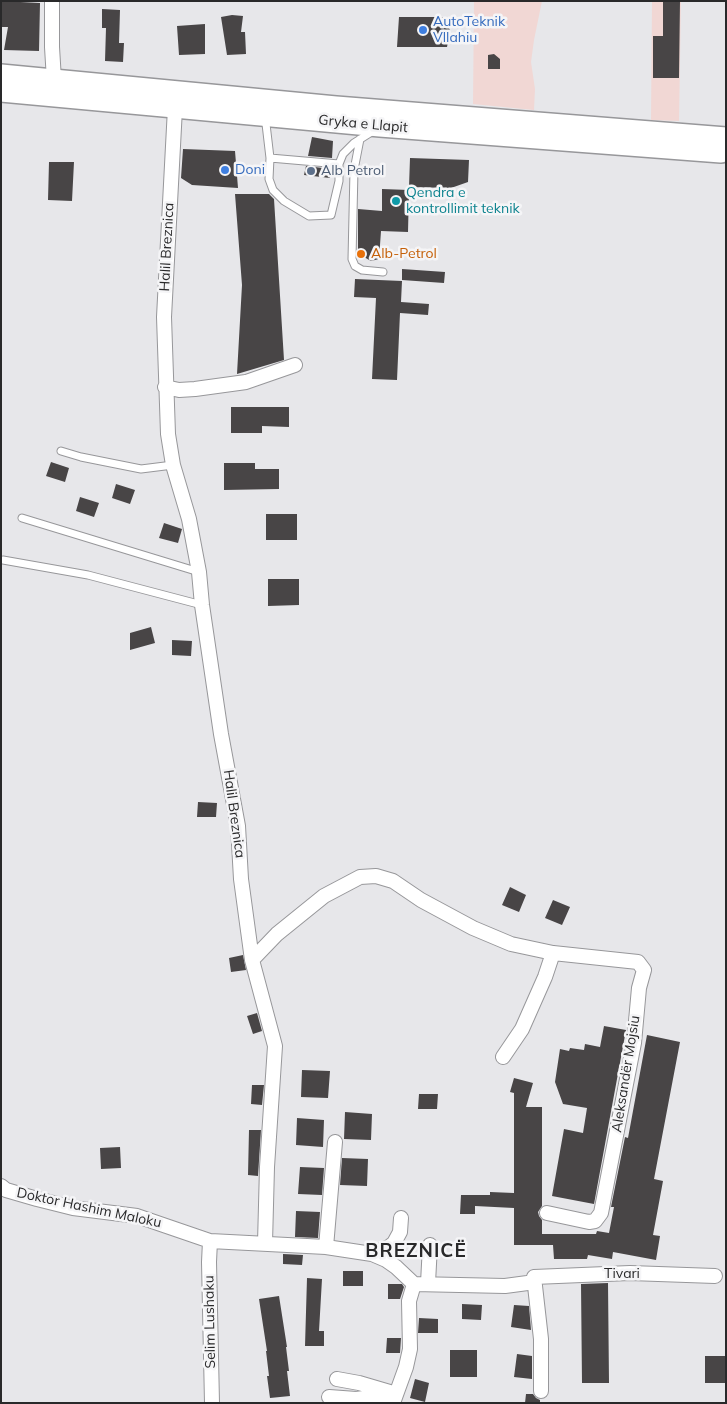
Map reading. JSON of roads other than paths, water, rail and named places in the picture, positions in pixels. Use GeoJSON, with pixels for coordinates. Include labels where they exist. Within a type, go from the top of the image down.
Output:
{"type":"FeatureCollection","features":[{"type":"Feature","properties":{"kind":"main road","name":"Gryka e Llapit"},"geometry":{"type":"LineString","coordinates":[[1,75],[327,106],[726,138]]}},
{"type":"Feature","properties":{"kind":"main road","name":"Gryka e Llapit"},"geometry":{"type":"LineString","coordinates":[[1,91],[380,126],[726,152]]}},
{"type":"Feature","properties":{"kind":"street"},"geometry":{"type":"LineString","coordinates":[[52,1],[54,80]]}},
{"type":"Feature","properties":{"kind":"street","name":"Halil Breznica"},"geometry":{"type":"LineString","coordinates":[[175,108],[164,317],[168,434],[173,465],[189,519],[198,572],[221,734],[238,826],[241,879],[252,960],[275,1046],[267,1167],[265,1243]]}},
{"type":"Feature","properties":{"kind":"street"},"geometry":{"type":"LineString","coordinates":[[165,387],[179,390],[246,382],[295,365]]}},
{"type":"Feature","properties":{"kind":"street","name":"Aleksandër Mojsiu"},"geometry":{"type":"LineString","coordinates":[[252,960],[277,934],[324,896],[360,877],[376,876],[393,881],[421,900],[472,928],[511,944],[553,953],[638,962],[644,970],[639,988],[634,1043],[602,1213],[595,1220],[589,1222],[547,1212]]}},
{"type":"Feature","properties":{"kind":"street"},"geometry":{"type":"LineString","coordinates":[[503,1057],[522,1029],[545,977],[553,953]]}},
{"type":"Feature","properties":{"kind":"street"},"geometry":{"type":"LineString","coordinates":[[326,1247],[335,1142]]}},
{"type":"Feature","properties":{"kind":"street","name":"Doktor Hashim Maloku"},"geometry":{"type":"LineString","coordinates":[[1,1186],[6,1190],[73,1208],[136,1216],[210,1241],[265,1243]]}},
{"type":"Feature","properties":{"kind":"street"},"geometry":{"type":"LineString","coordinates":[[372,1254],[394,1243],[400,1232],[401,1218]]}},
{"type":"Feature","properties":{"kind":"street","name":"Selim Lushaku"},"geometry":{"type":"LineString","coordinates":[[210,1241],[212,1403]]}},
{"type":"Feature","properties":{"kind":"street"},"geometry":{"type":"LineString","coordinates":[[265,1243],[326,1247],[372,1254],[386,1260],[420,1284]]}},
{"type":"Feature","properties":{"kind":"street"},"geometry":{"type":"LineString","coordinates":[[394,1399],[406,1367],[410,1349],[409,1301],[420,1284],[430,1246]]}},
{"type":"Feature","properties":{"kind":"street","name":"Tivari"},"geometry":{"type":"LineString","coordinates":[[420,1284],[505,1286],[535,1282],[534,1277],[605,1274],[716,1276]]}},
{"type":"Feature","properties":{"kind":"street"},"geometry":{"type":"LineString","coordinates":[[535,1282],[541,1339],[541,1390]]}},
{"type":"Feature","properties":{"kind":"street"},"geometry":{"type":"LineString","coordinates":[[337,1379],[377,1387],[394,1399]]}},
{"type":"Feature","properties":{"kind":"street"},"geometry":{"type":"LineString","coordinates":[[328,1397],[394,1399]]}},
{"type":"Feature","properties":{"kind":"lane"},"geometry":{"type":"LineString","coordinates":[[260,115],[266,124],[270,158],[269,179],[273,190],[284,201],[309,216],[331,215],[339,181],[339,164],[343,154],[360,139],[380,126]]}},
{"type":"Feature","properties":{"kind":"lane"},"geometry":{"type":"LineString","coordinates":[[360,139],[354,170],[352,259],[355,266],[362,270],[383,272]]}},
{"type":"Feature","properties":{"kind":"lane"},"geometry":{"type":"LineString","coordinates":[[270,158],[339,164]]}},
{"type":"Feature","properties":{"kind":"lane"},"geometry":{"type":"LineString","coordinates":[[61,451],[140,469],[173,465]]}},
{"type":"Feature","properties":{"kind":"lane"},"geometry":{"type":"LineString","coordinates":[[22,518],[198,572]]}},
{"type":"Feature","properties":{"kind":"lane"},"geometry":{"type":"LineString","coordinates":[[3,560],[88,575],[202,605]]}},
{"type":"Feature","properties":{"kind":"place","name":"AutoTeknik Vllahiu"},"geometry":{"type":"Point","coordinates":[423,30]}},
{"type":"Feature","properties":{"kind":"place","name":"Doni"},"geometry":{"type":"Point","coordinates":[225,170]}},
{"type":"Feature","properties":{"kind":"place","name":"Alb Petrol"},"geometry":{"type":"Point","coordinates":[311,171]}},
{"type":"Feature","properties":{"kind":"place","name":"Qendra e kontrollimit teknik"},"geometry":{"type":"Point","coordinates":[396,201]}},
{"type":"Feature","properties":{"kind":"place","name":"Alb-Petrol"},"geometry":{"type":"Point","coordinates":[361,254]}},
{"type":"Feature","properties":{"kind":"district","name":"BREZNICË"},"geometry":{"type":"Point","coordinates":[416,1251]}}]}
